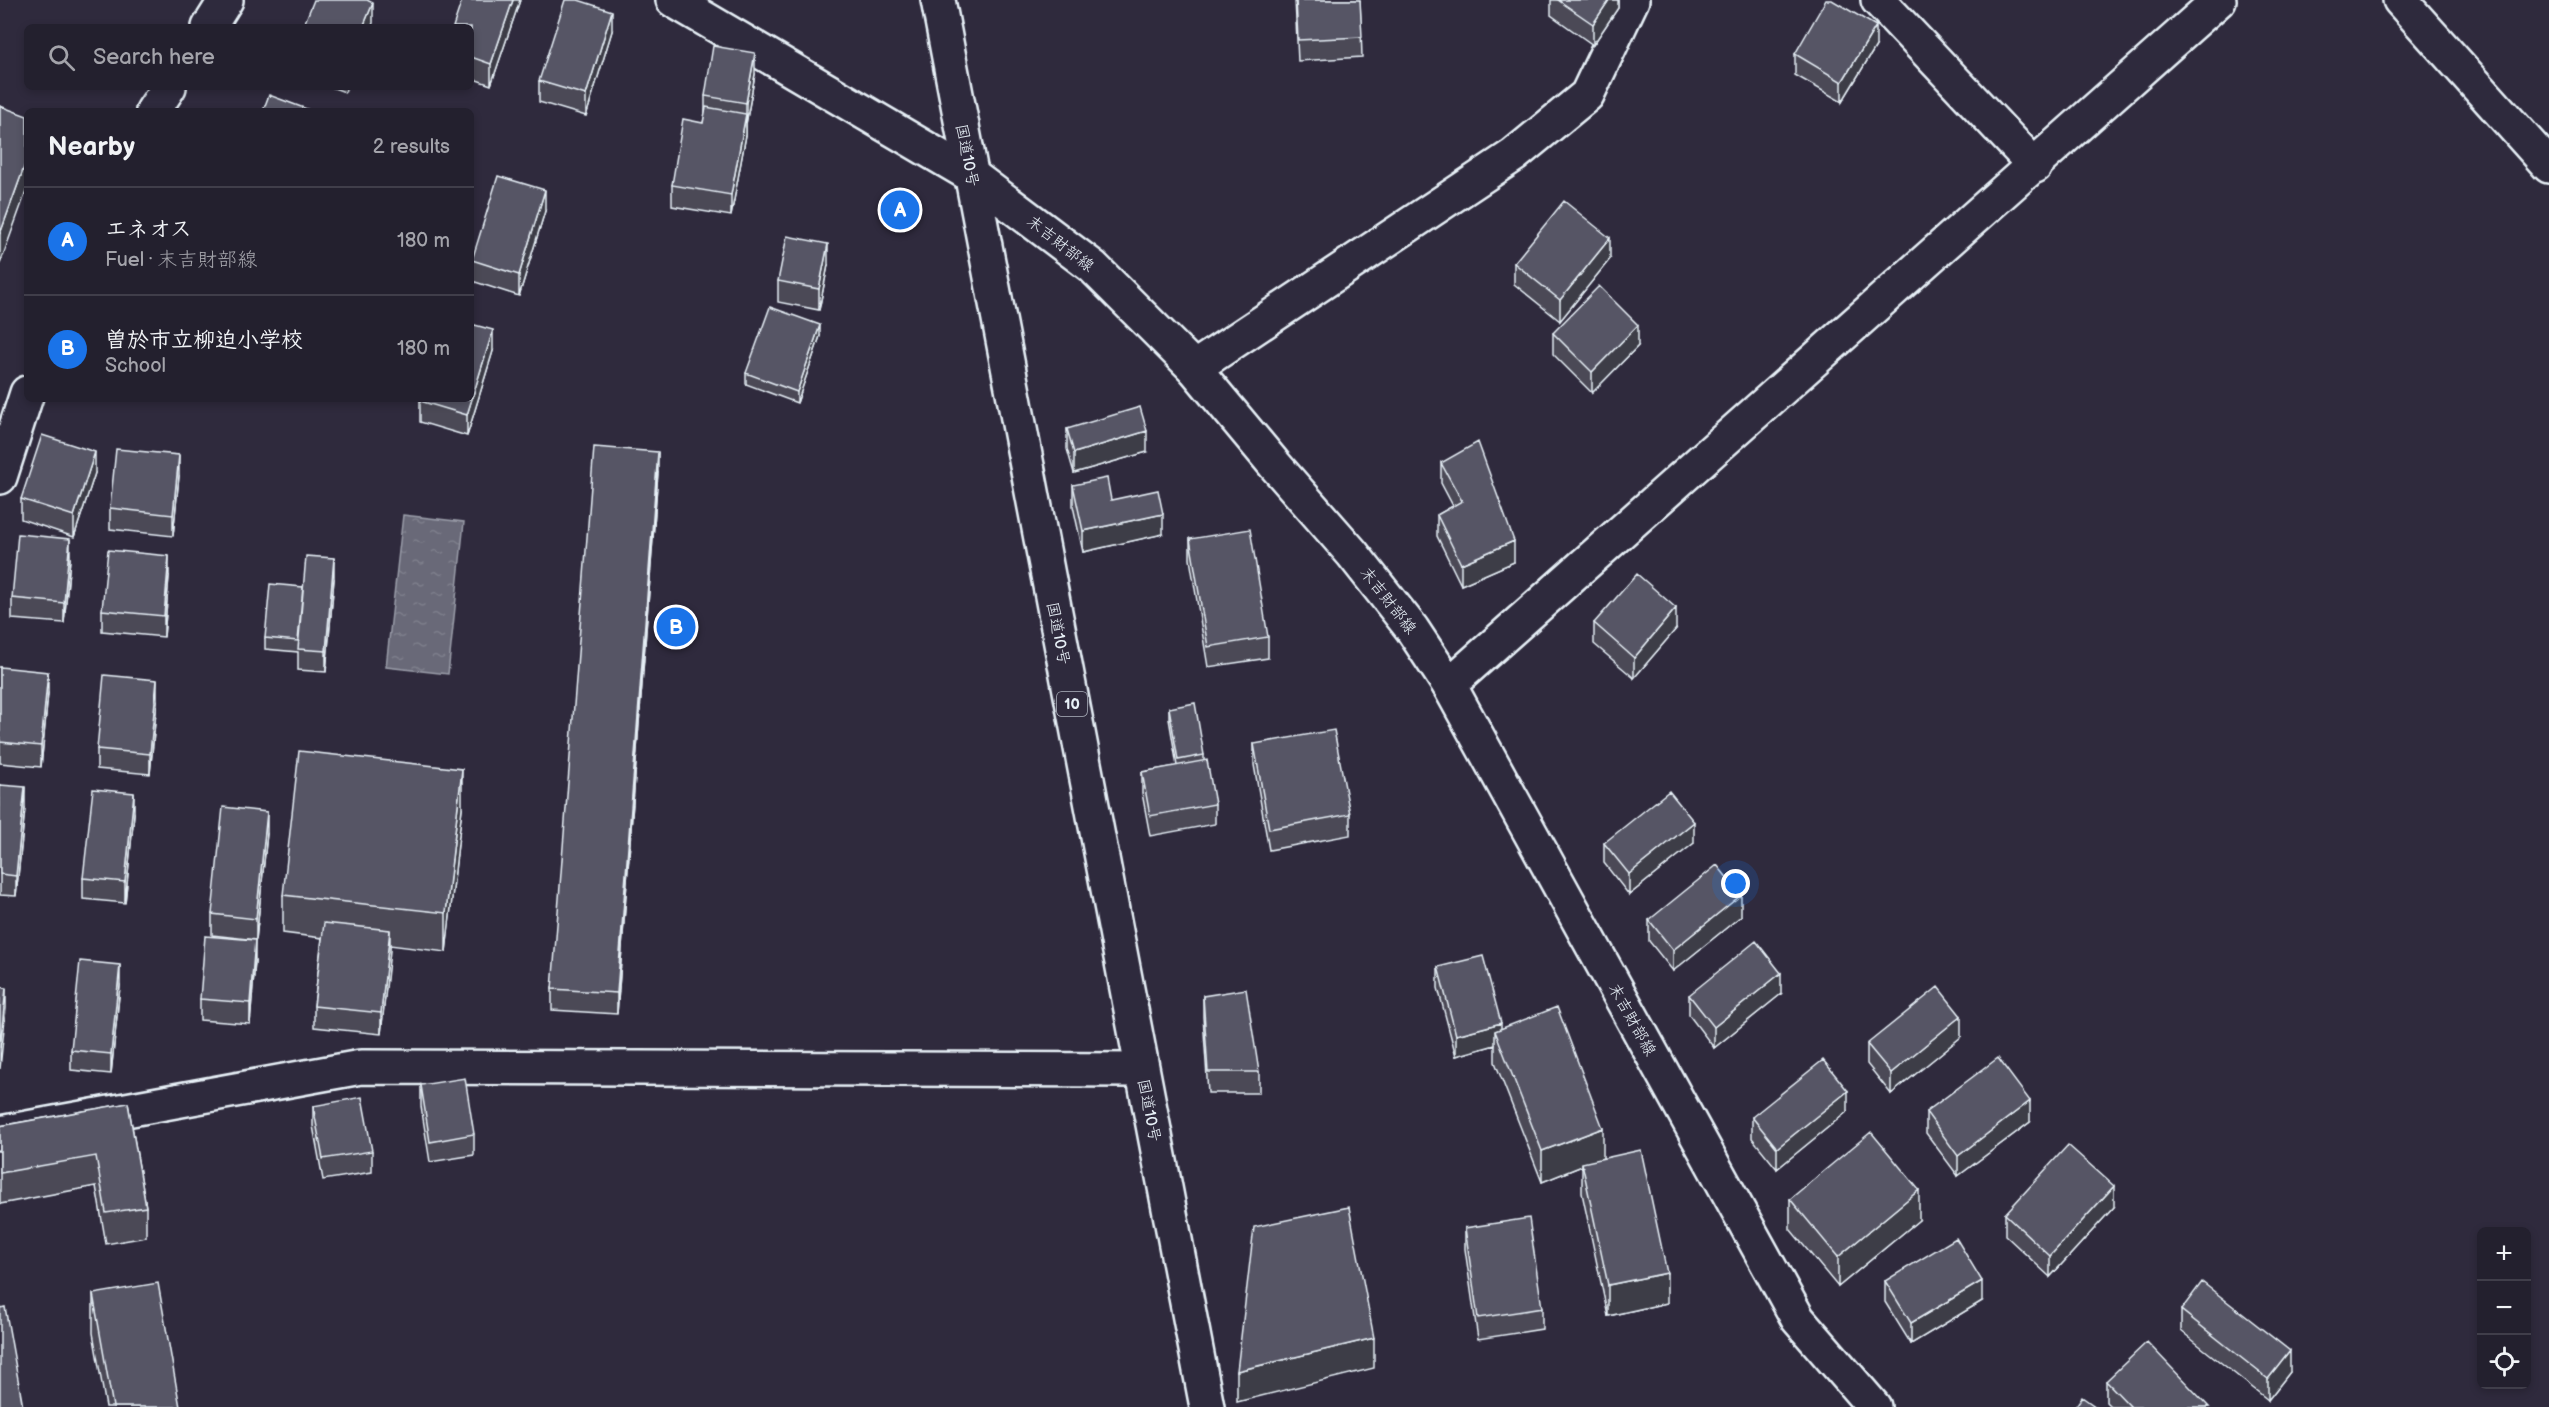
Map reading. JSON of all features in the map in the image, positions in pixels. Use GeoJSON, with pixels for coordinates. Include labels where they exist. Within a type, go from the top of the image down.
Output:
{"type":"FeatureCollection","features":[{"type":"Feature","properties":{"kind":"main road"},"geometry":{"type":"LineString","coordinates":[[210,24],[226,0]]}},
{"type":"Feature","properties":{"kind":"main road","name":"末吉財部線"},"geometry":{"type":"LineString","coordinates":[[673,0],[971,175],[1093,267],[1194,368],[1274,464],[1352,552],[1412,629],[1449,685],[1798,1319],[1874,1407]]}},
{"type":"Feature","properties":{"kind":"main road","name":"国道10号"},"geometry":{"type":"LineString","coordinates":[[938,0],[1207,1407]]}},
{"type":"Feature","properties":{"kind":"main road"},"geometry":{"type":"LineString","coordinates":[[1194,368],[1514,155],[1587,95],[1632,0]]}},
{"type":"Feature","properties":{"kind":"main road"},"geometry":{"type":"LineString","coordinates":[[1878,0],[2035,166]]}},
{"type":"Feature","properties":{"kind":"main road"},"geometry":{"type":"LineString","coordinates":[[1449,685],[2035,166],[2218,0]]}},
{"type":"Feature","properties":{"kind":"main road"},"geometry":{"type":"LineString","coordinates":[[2400,0],[2549,166]]}},
{"type":"Feature","properties":{"kind":"main road"},"geometry":{"type":"LineString","coordinates":[[155,108],[167,90]]}},
{"type":"Feature","properties":{"kind":"main road"},"geometry":{"type":"LineString","coordinates":[[0,477],[18,394]]}},
{"type":"Feature","properties":{"kind":"main road"},"geometry":{"type":"LineString","coordinates":[[0,1133],[361,1067],[1142,1070]]}},
{"type":"Feature","properties":{"kind":"water"},"geometry":{"type":"Polygon","coordinates":[[[403,515],[464,522],[448,674],[386,667],[403,515]]]}},
{"type":"Feature","properties":{"kind":"building"},"geometry":{"type":"Polygon","coordinates":[[[314,0],[367,0],[373,3],[364,24],[304,24],[314,0]]]}},
{"type":"Feature","properties":{"kind":"building"},"geometry":{"type":"Polygon","coordinates":[[[462,0],[513,0],[491,64],[474,58],[474,24],[454,24],[462,0]]]}},
{"type":"Feature","properties":{"kind":"building"},"geometry":{"type":"Polygon","coordinates":[[[565,0],[578,0],[612,11],[586,95],[539,81],[565,0]]]}},
{"type":"Feature","properties":{"kind":"building"},"geometry":{"type":"Polygon","coordinates":[[[1296,0],[1360,0],[1362,37],[1298,40],[1296,0]]]}},
{"type":"Feature","properties":{"kind":"building"},"geometry":{"type":"Polygon","coordinates":[[[1558,0],[1609,0],[1593,24],[1558,0]]]}},
{"type":"Feature","properties":{"kind":"building"},"geometry":{"type":"Polygon","coordinates":[[[1826,0],[1832,0],[1876,26],[1842,82],[1795,54],[1826,0]]]}},
{"type":"Feature","properties":{"kind":"building"},"geometry":{"type":"Polygon","coordinates":[[[713,46],[755,53],[746,103],[705,96],[713,46]]]}},
{"type":"Feature","properties":{"kind":"building"},"geometry":{"type":"Polygon","coordinates":[[[269,95],[304,108],[264,108],[269,95]]]}},
{"type":"Feature","properties":{"kind":"building"},"geometry":{"type":"Polygon","coordinates":[[[0,106],[24,115],[24,167],[0,234],[0,106]]]}},
{"type":"Feature","properties":{"kind":"building"},"geometry":{"type":"Polygon","coordinates":[[[706,107],[746,114],[731,195],[672,185],[683,119],[703,123],[706,107]]]}},
{"type":"Feature","properties":{"kind":"building"},"geometry":{"type":"Polygon","coordinates":[[[498,176],[545,190],[519,275],[474,261],[474,254],[498,176]]]}},
{"type":"Feature","properties":{"kind":"building"},"geometry":{"type":"Polygon","coordinates":[[[1564,201],[1610,238],[1560,300],[1514,263],[1564,201]]]}},
{"type":"Feature","properties":{"kind":"building"},"geometry":{"type":"Polygon","coordinates":[[[787,236],[828,244],[819,289],[778,281],[787,236]]]}},
{"type":"Feature","properties":{"kind":"building"},"geometry":{"type":"Polygon","coordinates":[[[1599,286],[1638,325],[1592,372],[1553,333],[1599,286]]]}},
{"type":"Feature","properties":{"kind":"building"},"geometry":{"type":"Polygon","coordinates":[[[770,307],[820,325],[797,392],[746,373],[770,307]]]}},
{"type":"Feature","properties":{"kind":"building"},"geometry":{"type":"Polygon","coordinates":[[[474,325],[493,330],[474,392],[474,325]]]}},
{"type":"Feature","properties":{"kind":"building"},"geometry":{"type":"Polygon","coordinates":[[[423,402],[471,402],[467,415],[423,402]]]}},
{"type":"Feature","properties":{"kind":"building"},"geometry":{"type":"Polygon","coordinates":[[[1140,407],[1147,431],[1074,453],[1067,429],[1140,407]]]}},
{"type":"Feature","properties":{"kind":"building"},"geometry":{"type":"Polygon","coordinates":[[[42,435],[95,452],[74,516],[21,499],[42,435]]]}},
{"type":"Feature","properties":{"kind":"building"},"geometry":{"type":"Polygon","coordinates":[[[1478,442],[1514,541],[1461,564],[1437,515],[1462,501],[1441,463],[1478,442]]]}},
{"type":"Feature","properties":{"kind":"building"},"geometry":{"type":"Polygon","coordinates":[[[594,447],[658,452],[617,993],[552,989],[594,447]]]}},
{"type":"Feature","properties":{"kind":"building"},"geometry":{"type":"Polygon","coordinates":[[[116,449],[179,455],[173,515],[110,508],[116,449]]]}},
{"type":"Feature","properties":{"kind":"building"},"geometry":{"type":"Polygon","coordinates":[[[1107,478],[1111,500],[1158,490],[1163,514],[1083,531],[1073,485],[1107,478]]]}},
{"type":"Feature","properties":{"kind":"building"},"geometry":{"type":"Polygon","coordinates":[[[1250,529],[1268,637],[1208,647],[1190,539],[1250,529]]]}},
{"type":"Feature","properties":{"kind":"building"},"geometry":{"type":"Polygon","coordinates":[[[18,534],[70,539],[64,603],[12,598],[18,534]]]}},
{"type":"Feature","properties":{"kind":"building"},"geometry":{"type":"Polygon","coordinates":[[[108,550],[169,556],[164,616],[102,610],[108,550]]]}},
{"type":"Feature","properties":{"kind":"building"},"geometry":{"type":"Polygon","coordinates":[[[306,556],[334,558],[326,651],[298,649],[306,556]]]}},
{"type":"Feature","properties":{"kind":"building"},"geometry":{"type":"Polygon","coordinates":[[[1637,574],[1676,608],[1634,658],[1594,623],[1637,574]]]}},
{"type":"Feature","properties":{"kind":"building"},"geometry":{"type":"Polygon","coordinates":[[[270,584],[303,587],[298,641],[265,638],[270,584]]]}},
{"type":"Feature","properties":{"kind":"building"},"geometry":{"type":"Polygon","coordinates":[[[0,667],[48,672],[41,746],[0,742],[0,667]]]}},
{"type":"Feature","properties":{"kind":"building"},"geometry":{"type":"Polygon","coordinates":[[[104,675],[157,680],[150,754],[97,749],[104,675]]]}},
{"type":"Feature","properties":{"kind":"building"},"geometry":{"type":"Polygon","coordinates":[[[1195,703],[1204,755],[1178,760],[1169,708],[1195,703]]]}},
{"type":"Feature","properties":{"kind":"building"},"geometry":{"type":"Polygon","coordinates":[[[1334,730],[1350,814],[1269,829],[1254,744],[1334,730]]]}},
{"type":"Feature","properties":{"kind":"building"},"geometry":{"type":"Polygon","coordinates":[[[299,751],[462,769],[446,913],[283,895],[299,751]]]}},
{"type":"Feature","properties":{"kind":"building"},"geometry":{"type":"Polygon","coordinates":[[[1207,760],[1215,804],[1150,816],[1142,772],[1207,760]]]}},
{"type":"Feature","properties":{"kind":"building"},"geometry":{"type":"Polygon","coordinates":[[[0,785],[25,787],[16,876],[0,874],[0,785]]]}},
{"type":"Feature","properties":{"kind":"building"},"geometry":{"type":"Polygon","coordinates":[[[93,789],[134,793],[125,882],[83,878],[93,789]]]}},
{"type":"Feature","properties":{"kind":"building"},"geometry":{"type":"Polygon","coordinates":[[[1669,791],[1694,822],[1629,874],[1604,843],[1669,791]]]}},
{"type":"Feature","properties":{"kind":"building"},"geometry":{"type":"Polygon","coordinates":[[[223,807],[267,812],[256,919],[212,914],[223,807]]]}},
{"type":"Feature","properties":{"kind":"building"},"geometry":{"type":"Polygon","coordinates":[[[1717,865],[1741,895],[1673,950],[1649,920],[1717,865]]]}},
{"type":"Feature","properties":{"kind":"building"},"geometry":{"type":"Polygon","coordinates":[[[324,923],[390,930],[381,1013],[314,1006],[324,923]]]}},
{"type":"Feature","properties":{"kind":"building"},"geometry":{"type":"Polygon","coordinates":[[[205,936],[255,940],[250,1003],[200,999],[205,936]]]}},
{"type":"Feature","properties":{"kind":"building"},"geometry":{"type":"Polygon","coordinates":[[[1756,941],[1781,973],[1714,1027],[1689,995],[1756,941]]]}},
{"type":"Feature","properties":{"kind":"building"},"geometry":{"type":"Polygon","coordinates":[[[1483,956],[1501,1023],[1456,1035],[1438,967],[1483,956]]]}},
{"type":"Feature","properties":{"kind":"building"},"geometry":{"type":"Polygon","coordinates":[[[80,961],[120,965],[111,1054],[71,1050],[80,961]]]}},
{"type":"Feature","properties":{"kind":"building"},"geometry":{"type":"Polygon","coordinates":[[[0,987],[6,988],[0,1048],[0,987]]]}},
{"type":"Feature","properties":{"kind":"building"},"geometry":{"type":"Polygon","coordinates":[[[1938,987],[1961,1016],[1891,1073],[1867,1044],[1938,987]]]}},
{"type":"Feature","properties":{"kind":"building"},"geometry":{"type":"Polygon","coordinates":[[[1246,989],[1259,1072],[1208,1072],[1203,996],[1246,989]]]}},
{"type":"Feature","properties":{"kind":"building"},"geometry":{"type":"Polygon","coordinates":[[[1557,1007],[1603,1128],[1542,1151],[1495,1031],[1557,1007]]]}},
{"type":"Feature","properties":{"kind":"building"},"geometry":{"type":"Polygon","coordinates":[[[1998,1058],[2030,1101],[1958,1156],[1926,1112],[1998,1058]]]}},
{"type":"Feature","properties":{"kind":"building"},"geometry":{"type":"Polygon","coordinates":[[[1823,1060],[1848,1091],[1777,1148],[1752,1117],[1823,1060]]]}},
{"type":"Feature","properties":{"kind":"building"},"geometry":{"type":"Polygon","coordinates":[[[465,1078],[474,1134],[430,1142],[421,1085],[465,1078]]]}},
{"type":"Feature","properties":{"kind":"building"},"geometry":{"type":"Polygon","coordinates":[[[362,1097],[372,1151],[323,1159],[313,1106],[362,1097]]]}},
{"type":"Feature","properties":{"kind":"building"},"geometry":{"type":"Polygon","coordinates":[[[128,1103],[146,1207],[106,1213],[96,1156],[0,1173],[0,1126],[128,1103]]]}},
{"type":"Feature","properties":{"kind":"building"},"geometry":{"type":"Polygon","coordinates":[[[1871,1132],[1919,1190],[1838,1257],[1790,1199],[1871,1132]]]}},
{"type":"Feature","properties":{"kind":"building"},"geometry":{"type":"Polygon","coordinates":[[[2068,1145],[2114,1186],[2050,1256],[2005,1214],[2068,1145]]]}},
{"type":"Feature","properties":{"kind":"building"},"geometry":{"type":"Polygon","coordinates":[[[1641,1150],[1667,1273],[1608,1285],[1582,1163],[1641,1150]]]}},
{"type":"Feature","properties":{"kind":"building"},"geometry":{"type":"Polygon","coordinates":[[[1349,1207],[1374,1338],[1237,1371],[1254,1227],[1349,1207]]]}},
{"type":"Feature","properties":{"kind":"building"},"geometry":{"type":"Polygon","coordinates":[[[1529,1218],[1542,1308],[1478,1318],[1465,1228],[1529,1218]]]}},
{"type":"Feature","properties":{"kind":"building"},"geometry":{"type":"Polygon","coordinates":[[[1956,1238],[1982,1281],[1911,1323],[1885,1281],[1956,1238]]]}},
{"type":"Feature","properties":{"kind":"building"},"geometry":{"type":"Polygon","coordinates":[[[2202,1282],[2290,1351],[2268,1379],[2181,1310],[2202,1282]]]}},
{"type":"Feature","properties":{"kind":"building"},"geometry":{"type":"Polygon","coordinates":[[[158,1283],[180,1407],[113,1407],[93,1294],[158,1283]]]}},
{"type":"Feature","properties":{"kind":"building"},"geometry":{"type":"Polygon","coordinates":[[[5,1307],[23,1407],[0,1407],[0,1308],[5,1307]]]}},
{"type":"Feature","properties":{"kind":"building"},"geometry":{"type":"Polygon","coordinates":[[[2147,1342],[2209,1407],[2131,1407],[2106,1381],[2147,1342]]]}},
{"type":"Feature","properties":{"kind":"building"},"geometry":{"type":"Polygon","coordinates":[[[2082,1397],[2096,1407],[2075,1407],[2082,1397]]]}},
{"type":"Feature","properties":{"kind":"place","name":"エネオス"},"geometry":{"type":"Point","coordinates":[900,210]}},
{"type":"Feature","properties":{"kind":"place","name":"曽於市立柳迫小学校"},"geometry":{"type":"Point","coordinates":[676,627]}}]}
